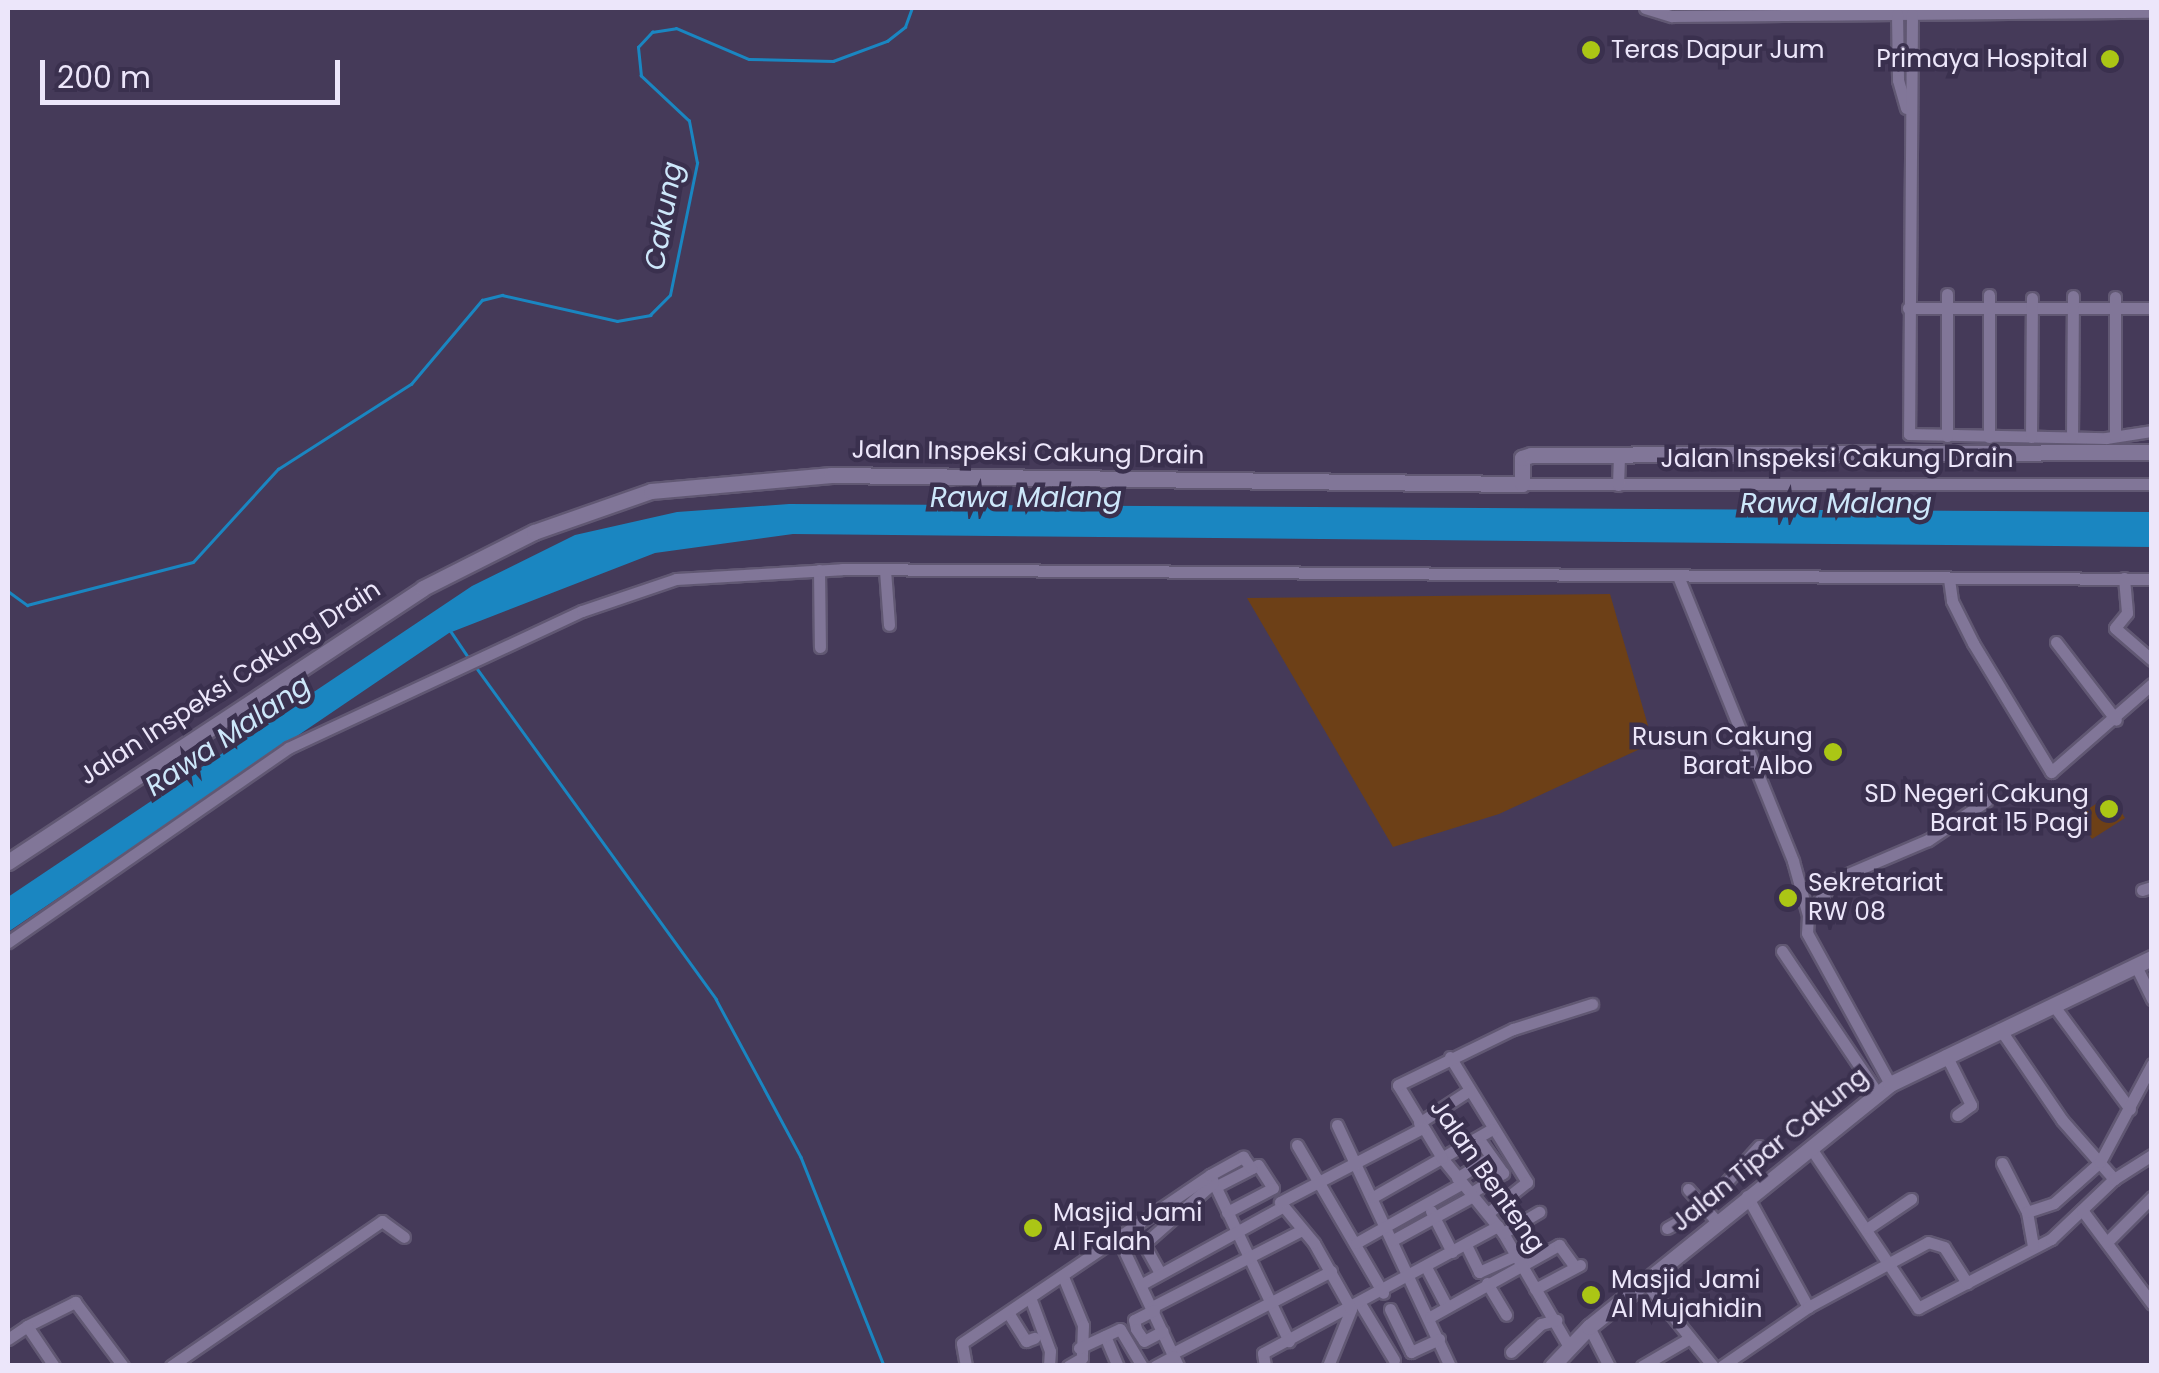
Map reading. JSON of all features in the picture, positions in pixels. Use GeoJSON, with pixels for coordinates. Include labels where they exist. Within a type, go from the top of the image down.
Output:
{"type":"FeatureCollection","features":[{"type":"Feature","properties":{"kind":"street"},"geometry":{"type":"LineString","coordinates":[[1645,8],[1672,16],[1854,11],[2152,12]]}},
{"type":"Feature","properties":{"kind":"street"},"geometry":{"type":"LineString","coordinates":[[1898,14],[1898,80],[1908,116]]}},
{"type":"Feature","properties":{"kind":"street"},"geometry":{"type":"LineString","coordinates":[[1912,14],[1906,428],[1915,436],[1989,437],[2115,436],[2152,431]]}},
{"type":"Feature","properties":{"kind":"street"},"geometry":{"type":"LineString","coordinates":[[1908,308],[1947,301],[2115,303],[2152,308]]}},
{"type":"Feature","properties":{"kind":"street"},"geometry":{"type":"LineString","coordinates":[[1947,301],[1947,436]]}},
{"type":"Feature","properties":{"kind":"street"},"geometry":{"type":"LineString","coordinates":[[1989,302],[1989,437]]}},
{"type":"Feature","properties":{"kind":"street"},"geometry":{"type":"LineString","coordinates":[[2072,437],[2073,302]]}},
{"type":"Feature","properties":{"kind":"street"},"geometry":{"type":"LineString","coordinates":[[2031,437],[2032,303]]}},
{"type":"Feature","properties":{"kind":"street"},"geometry":{"type":"LineString","coordinates":[[2115,303],[2115,436]]}},
{"type":"Feature","properties":{"kind":"street"},"geometry":{"type":"LineString","coordinates":[[1522,484],[1522,457],[2152,452]]}},
{"type":"Feature","properties":{"kind":"street"},"geometry":{"type":"LineString","coordinates":[[1550,484],[1551,456]]}},
{"type":"Feature","properties":{"kind":"street"},"geometry":{"type":"LineString","coordinates":[[1618,485],[1619,456]]}},
{"type":"Feature","properties":{"kind":"street","name":"Jalan Inspeksi Cakung Drain"},"geometry":{"type":"LineString","coordinates":[[8,862],[423,588],[517,539],[636,494],[831,476],[1618,485],[2152,484]]}},
{"type":"Feature","properties":{"kind":"street"},"geometry":{"type":"LineString","coordinates":[[819,570],[820,647]]}},
{"type":"Feature","properties":{"kind":"street"},"geometry":{"type":"LineString","coordinates":[[8,942],[288,748],[659,582],[819,570],[2152,579]]}},
{"type":"Feature","properties":{"kind":"street"},"geometry":{"type":"LineString","coordinates":[[885,570],[889,624]]}},
{"type":"Feature","properties":{"kind":"street"},"geometry":{"type":"LineString","coordinates":[[1678,576],[1808,915],[1807,933],[1884,1089]]}},
{"type":"Feature","properties":{"kind":"street"},"geometry":{"type":"LineString","coordinates":[[2124,578],[2127,614],[2116,628],[2152,660]]}},
{"type":"Feature","properties":{"kind":"street"},"geometry":{"type":"LineString","coordinates":[[1949,579],[1954,607],[2047,769],[2055,770],[2116,720],[2152,684]]}},
{"type":"Feature","properties":{"kind":"street"},"geometry":{"type":"LineString","coordinates":[[2056,642],[2116,720]]}},
{"type":"Feature","properties":{"kind":"street"},"geometry":{"type":"LineString","coordinates":[[1808,915],[1836,879],[1928,840],[1986,801]]}},
{"type":"Feature","properties":{"kind":"street"},"geometry":{"type":"LineString","coordinates":[[1782,951],[1884,1089]]}},
{"type":"Feature","properties":{"kind":"street"},"geometry":{"type":"LineString","coordinates":[[2144,962],[2152,999]]}},
{"type":"Feature","properties":{"kind":"street","name":"Jalan Tipar Cakung"},"geometry":{"type":"LineString","coordinates":[[1552,1366],[1589,1327],[1884,1089],[1946,1054],[2144,962]]}},
{"type":"Feature","properties":{"kind":"street"},"geometry":{"type":"LineString","coordinates":[[1488,1213],[1527,1185],[1450,1058],[1592,1004]]}},
{"type":"Feature","properties":{"kind":"street"},"geometry":{"type":"LineString","coordinates":[[2054,1006],[2130,1108]]}},
{"type":"Feature","properties":{"kind":"street"},"geometry":{"type":"LineString","coordinates":[[2000,1029],[2114,1179]]}},
{"type":"Feature","properties":{"kind":"street"},"geometry":{"type":"LineString","coordinates":[[1946,1054],[1972,1105],[1957,1116]]}},
{"type":"Feature","properties":{"kind":"street","name":"Jalan Benteng"},"geometry":{"type":"LineString","coordinates":[[1450,1058],[1398,1085],[1442,1158],[1488,1213],[1519,1259],[1556,1320],[1576,1366]]}},
{"type":"Feature","properties":{"kind":"street"},"geometry":{"type":"LineString","coordinates":[[2028,1212],[2054,1203],[2100,1162],[2152,1064]]}},
{"type":"Feature","properties":{"kind":"street"},"geometry":{"type":"LineString","coordinates":[[1394,1360],[1280,1202],[1421,1125],[1468,1090]]}},
{"type":"Feature","properties":{"kind":"street"},"geometry":{"type":"LineString","coordinates":[[1336,1124],[1430,1317],[1448,1365]]}},
{"type":"Feature","properties":{"kind":"street"},"geometry":{"type":"LineString","coordinates":[[1373,1197],[1492,1130]]}},
{"type":"Feature","properties":{"kind":"street"},"geometry":{"type":"LineString","coordinates":[[1356,1243],[1427,1203],[1503,1174],[1478,1138]]}},
{"type":"Feature","properties":{"kind":"street"},"geometry":{"type":"LineString","coordinates":[[1297,1145],[1383,1294]]}},
{"type":"Feature","properties":{"kind":"street"},"geometry":{"type":"LineString","coordinates":[[1667,1228],[1704,1207],[1759,1146]]}},
{"type":"Feature","properties":{"kind":"street"},"geometry":{"type":"LineString","coordinates":[[1810,1147],[1868,1228],[1918,1308],[2051,1239],[2114,1179],[2152,1155]]}},
{"type":"Feature","properties":{"kind":"street"},"geometry":{"type":"LineString","coordinates":[[1160,1273],[1144,1244],[1182,1215],[1242,1157],[1251,1168],[1260,1166],[1273,1188],[1227,1212]]}},
{"type":"Feature","properties":{"kind":"street"},"geometry":{"type":"LineString","coordinates":[[1393,1240],[1434,1218],[1491,1158]]}},
{"type":"Feature","properties":{"kind":"street"},"geometry":{"type":"LineString","coordinates":[[2002,1163],[2028,1212],[2032,1246]]}},
{"type":"Feature","properties":{"kind":"street"},"geometry":{"type":"LineString","coordinates":[[966,1366],[962,1343],[1120,1242],[1172,1201],[1213,1182]]}},
{"type":"Feature","properties":{"kind":"street"},"geometry":{"type":"LineString","coordinates":[[1213,1182],[1289,1341]]}},
{"type":"Feature","properties":{"kind":"street"},"geometry":{"type":"LineString","coordinates":[[1688,1190],[1720,1224]]}},
{"type":"Feature","properties":{"kind":"street"},"geometry":{"type":"LineString","coordinates":[[1747,1196],[1808,1307]]}},
{"type":"Feature","properties":{"kind":"street"},"geometry":{"type":"LineString","coordinates":[[2107,1242],[2152,1197]]}},
{"type":"Feature","properties":{"kind":"street"},"geometry":{"type":"LineString","coordinates":[[1868,1228],[1911,1198]]}},
{"type":"Feature","properties":{"kind":"street"},"geometry":{"type":"LineString","coordinates":[[1172,1201],[1182,1215]]}},
{"type":"Feature","properties":{"kind":"street"},"geometry":{"type":"LineString","coordinates":[[1427,1203],[1452,1252]]}},
{"type":"Feature","properties":{"kind":"street"},"geometry":{"type":"LineString","coordinates":[[1142,1284],[1282,1207]]}},
{"type":"Feature","properties":{"kind":"street"},"geometry":{"type":"LineString","coordinates":[[2082,1210],[2152,1304]]}},
{"type":"Feature","properties":{"kind":"street"},"geometry":{"type":"LineString","coordinates":[[1265,1366],[1263,1353],[1383,1294],[1452,1252],[1539,1212]]}},
{"type":"Feature","properties":{"kind":"street"},"geometry":{"type":"LineString","coordinates":[[170,1366],[382,1220],[404,1236]]}},
{"type":"Feature","properties":{"kind":"street"},"geometry":{"type":"LineString","coordinates":[[1163,1331],[1144,1341],[1134,1320],[1300,1231]]}},
{"type":"Feature","properties":{"kind":"street"},"geometry":{"type":"LineString","coordinates":[[1120,1242],[1175,1358]]}},
{"type":"Feature","properties":{"kind":"street"},"geometry":{"type":"LineString","coordinates":[[1722,1366],[1808,1307],[1937,1242],[1967,1282]]}},
{"type":"Feature","properties":{"kind":"street"},"geometry":{"type":"LineString","coordinates":[[1466,1245],[1479,1272],[1562,1244],[1577,1266],[1535,1289]]}},
{"type":"Feature","properties":{"kind":"street"},"geometry":{"type":"LineString","coordinates":[[1430,1317],[1519,1259]]}},
{"type":"Feature","properties":{"kind":"street"},"geometry":{"type":"LineString","coordinates":[[1426,1267],[1447,1307]]}},
{"type":"Feature","properties":{"kind":"street"},"geometry":{"type":"LineString","coordinates":[[1154,1366],[1331,1271]]}},
{"type":"Feature","properties":{"kind":"street"},"geometry":{"type":"LineString","coordinates":[[1064,1279],[1083,1325],[1079,1348],[1082,1358],[1068,1366]]}},
{"type":"Feature","properties":{"kind":"street"},"geometry":{"type":"LineString","coordinates":[[1645,1282],[1714,1366]]}},
{"type":"Feature","properties":{"kind":"street"},"geometry":{"type":"LineString","coordinates":[[1487,1283],[1506,1315]]}},
{"type":"Feature","properties":{"kind":"street"},"geometry":{"type":"LineString","coordinates":[[1031,1300],[1050,1351],[1048,1366]]}},
{"type":"Feature","properties":{"kind":"street"},"geometry":{"type":"LineString","coordinates":[[8,1340],[75,1302],[123,1366]]}},
{"type":"Feature","properties":{"kind":"street"},"geometry":{"type":"LineString","coordinates":[[1328,1366],[1356,1307]]}},
{"type":"Feature","properties":{"kind":"street"},"geometry":{"type":"LineString","coordinates":[[1390,1308],[1412,1352],[1439,1339]]}},
{"type":"Feature","properties":{"kind":"street"},"geometry":{"type":"LineString","coordinates":[[1008,1314],[1026,1340],[1034,1338]]}},
{"type":"Feature","properties":{"kind":"street"},"geometry":{"type":"LineString","coordinates":[[1511,1352],[1540,1332],[1541,1324],[1556,1320]]}},
{"type":"Feature","properties":{"kind":"street"},"geometry":{"type":"LineString","coordinates":[[27,1326],[54,1366]]}},
{"type":"Feature","properties":{"kind":"street"},"geometry":{"type":"LineString","coordinates":[[1589,1327],[1609,1366]]}},
{"type":"Feature","properties":{"kind":"street"},"geometry":{"type":"LineString","coordinates":[[1079,1348],[1123,1330],[1142,1366]]}},
{"type":"Feature","properties":{"kind":"street"},"geometry":{"type":"LineString","coordinates":[[1105,1336],[1118,1366]]}},
{"type":"Feature","properties":{"kind":"street"},"geometry":{"type":"LineString","coordinates":[[1642,1366],[1688,1339]]}},
{"type":"Feature","properties":{"kind":"shaded area"},"geometry":{"type":"Polygon","coordinates":[[[1610,594],[1653,743],[1499,814],[1393,847],[1247,598],[1610,594]]]}},
{"type":"Feature","properties":{"kind":"shaded area"},"geometry":{"type":"Polygon","coordinates":[[[2110,795],[2125,818],[2092,839],[2077,816],[2110,795]]]}},
{"type":"Feature","properties":{"kind":"water"},"geometry":{"type":"Polygon","coordinates":[[[789,504],[2151,512],[2152,547],[793,534],[655,553],[449,633],[8,932],[8,897],[472,586],[575,535],[677,512],[789,504]]]}},
{"type":"Feature","properties":{"kind":"waterway","name":"Cakung"},"geometry":{"type":"LineString","coordinates":[[8,591],[27,605],[193,562],[278,469],[411,384],[482,300],[502,295],[617,321],[650,315],[670,295],[697,163],[689,121],[641,76],[638,47],[652,32],[676,28],[749,59],[833,61],[887,41],[905,27],[912,8]]}},
{"type":"Feature","properties":{"kind":"waterway"},"geometry":{"type":"LineString","coordinates":[[450,630],[468,657]]}},
{"type":"Feature","properties":{"kind":"waterway"},"geometry":{"type":"LineString","coordinates":[[476,667],[716,999],[801,1157],[884,1366]]}},
{"type":"Feature","properties":{"kind":"place","name":"Teras Dapur Jum"},"geometry":{"type":"Point","coordinates":[1591,50]}},
{"type":"Feature","properties":{"kind":"place","name":"Primaya Hospital"},"geometry":{"type":"Point","coordinates":[2110,59]}},
{"type":"Feature","properties":{"kind":"place","name":"Rusun Cakung Barat Albo"},"geometry":{"type":"Point","coordinates":[1833,752]}},
{"type":"Feature","properties":{"kind":"place","name":"SD Negeri Cakung Barat 15 Pagi"},"geometry":{"type":"Point","coordinates":[2109,809]}},
{"type":"Feature","properties":{"kind":"place","name":"Sekretariat RW 08"},"geometry":{"type":"Point","coordinates":[1788,898]}},
{"type":"Feature","properties":{"kind":"place","name":"Masjid Jami Al Falah"},"geometry":{"type":"Point","coordinates":[1033,1228]}},
{"type":"Feature","properties":{"kind":"place","name":"Masjid Jami Al Mujahidin"},"geometry":{"type":"Point","coordinates":[1591,1295]}},
{"type":"Feature","properties":{"kind":"water label","name":"Rawa Malang"},"geometry":{"type":"Point","coordinates":[1026,498]}},
{"type":"Feature","properties":{"kind":"water label","name":"Rawa Malang"},"geometry":{"type":"Point","coordinates":[1836,504]}},
{"type":"Feature","properties":{"kind":"water label","name":"Rawa Malang"},"geometry":{"type":"Point","coordinates":[228,736]}}]}
